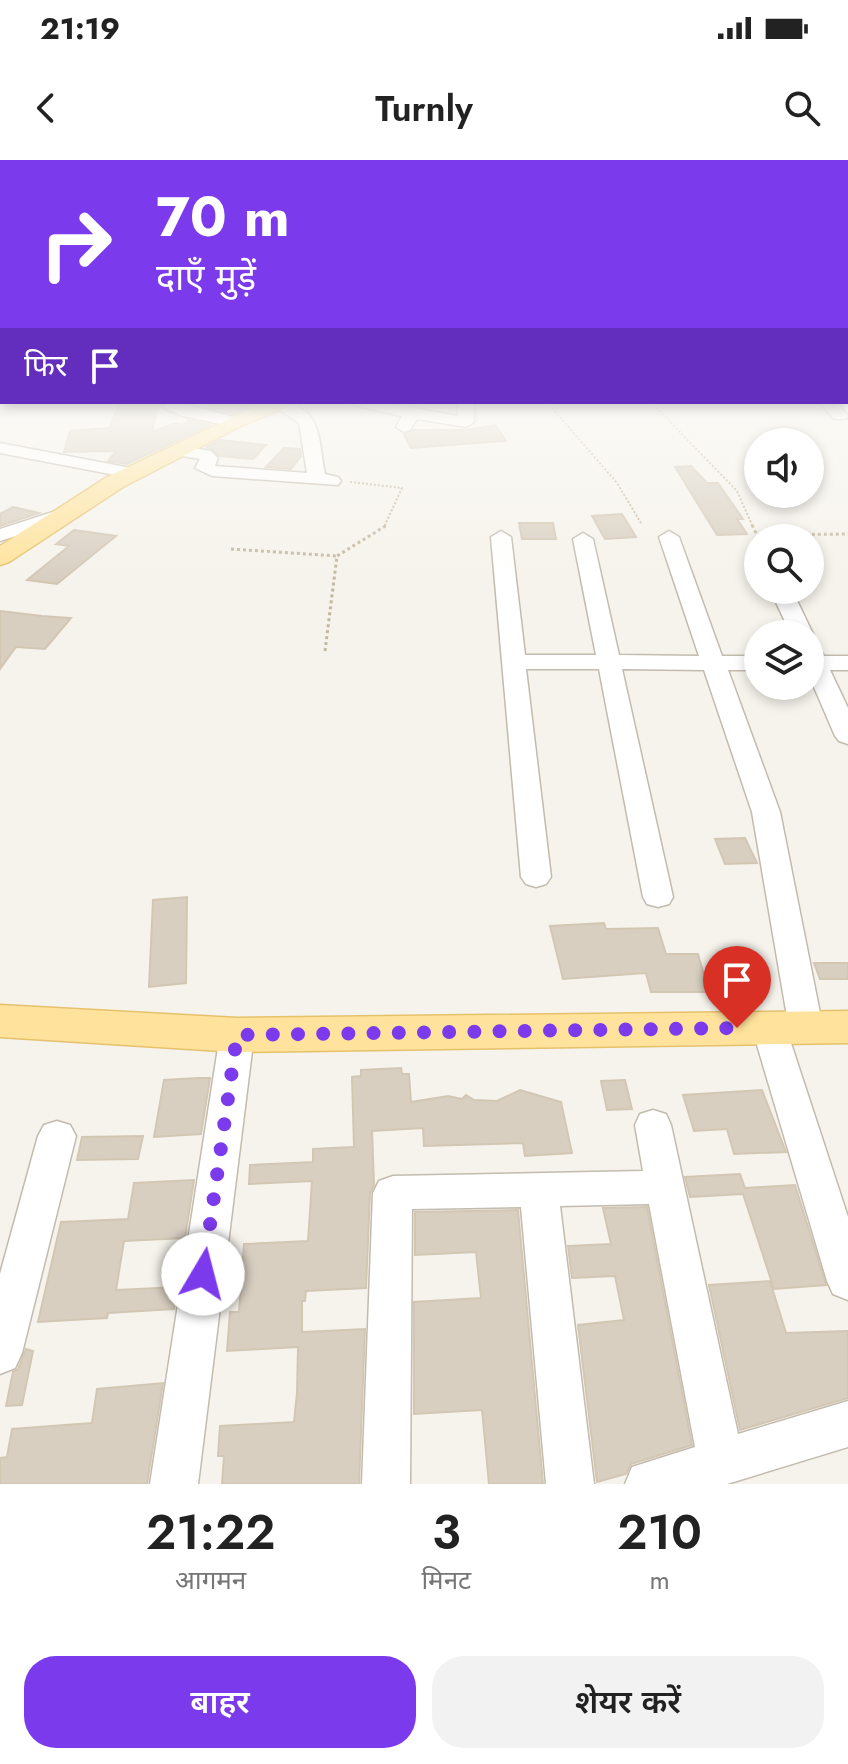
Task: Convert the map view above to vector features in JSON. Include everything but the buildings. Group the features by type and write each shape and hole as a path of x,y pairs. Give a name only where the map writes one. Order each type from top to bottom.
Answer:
{"main road":[{"path":"0,557 131,473 165,456"},
{"path":"0,1021 237,1035 807,1028"}],"street":[{"path":"63,456 131,473"},
{"path":"206,456 209,458 204,468 212,471 325,480 318,456"},
{"path":"0,535 68,513"},
{"path":"501,537 536,877"},
{"path":"669,537 766,812 807,1028 848,1281"},
{"path":"583,539 658,897"},
{"path":"824,660 848,663"},
{"path":"516,662 744,663"},
{"path":"824,685 848,736"},
{"path":"174,1484 237,1035"},
{"path":"653,1125 721,1462"},
{"path":"0,1353 57,1136"},
{"path":"386,1484 393,1193 666,1187"},
{"path":"539,1189 570,1484"},
{"path":"649,1484 848,1424"}],"path":[{"path":"593,456 617,483 641,523"},
{"path":"703,456 737,491 757,535 848,534"},
{"path":"231,549 337,556 387,525 402,488 325,480"},
{"path":"325,651 337,556"}],"route":[{"path":"203,1274 237,1035 737,1028"}]}
